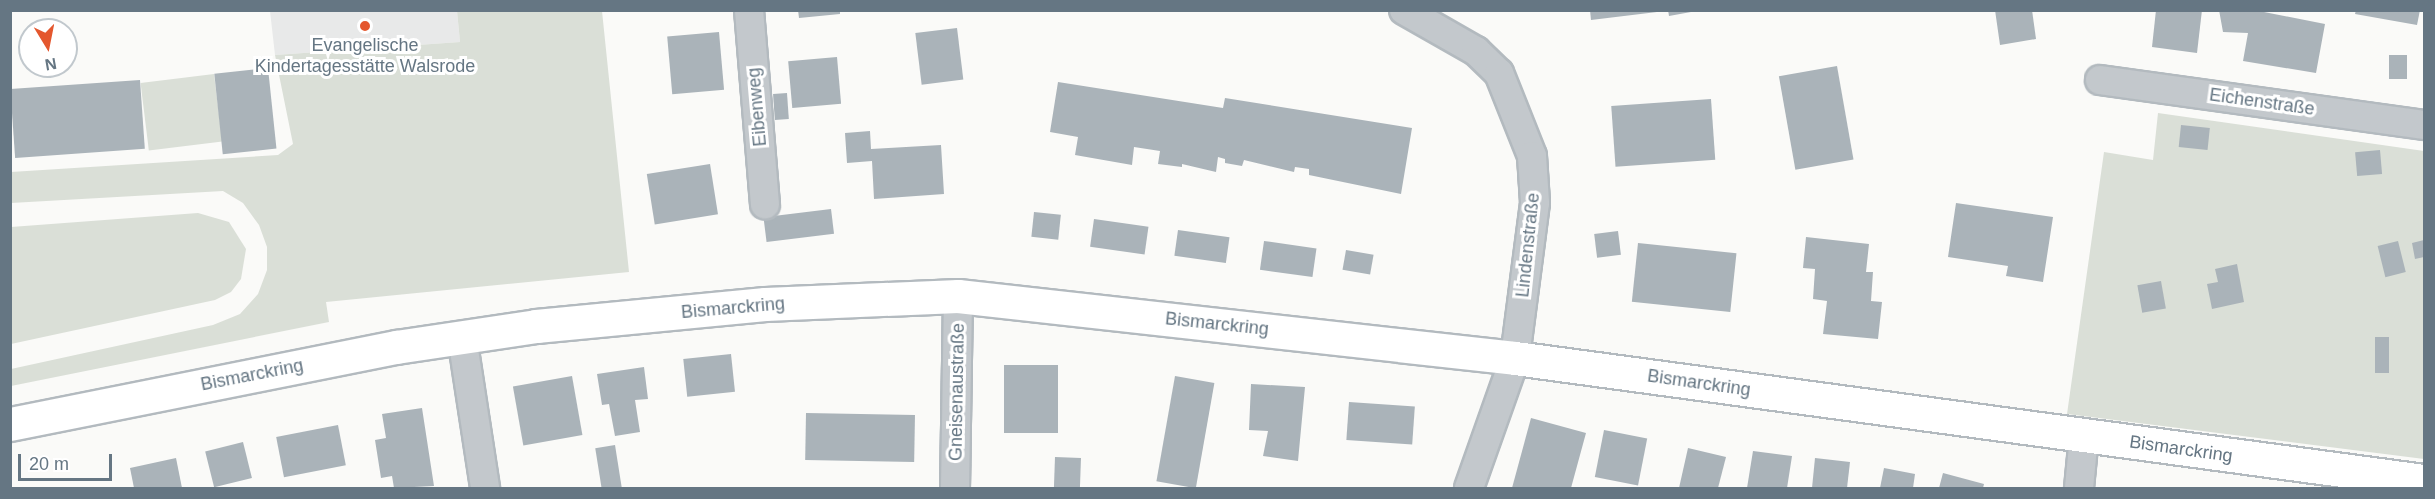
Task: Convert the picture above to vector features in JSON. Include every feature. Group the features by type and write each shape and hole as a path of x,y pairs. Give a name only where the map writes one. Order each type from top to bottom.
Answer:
{"street":[{"name":"Eibenweg","path":"749,10 765,204"},
{"name":"Lindenstraße","path":"1404,10 1476,51 1499,73 1532,156 1535,203 1515,358 1469,489"},
{"name":"Eichenstraße","path":"2100,80 2424,125"},
{"name":"Bismarckring","path":"10,424 147,394 462,337 765,304 958,296 1515,358 2424,481"},
{"name":"Gneisenaustraße","path":"955,489 958,296"},
{"path":"462,337 484,489"},
{"path":"2079,489 2084,436"}],"shaded area":[{"name":"Evangelische Kindertagesstätte Walsrode","path":"270,11 457,11 460,42 275,55"},
{"path":"457,11 602,11 629,272 326,302 329,322 11,386 11,369 213,325 240,314 258,294 267,270 267,247 259,225 243,203 223,191 11,203 11,172 278,155 293,144 275,55 460,42"},
{"path":"214,74 222,141 149,151 141,83"},
{"path":"2158,113 2424,151 2424,459 2067,414 2104,152 2153,160"},
{"path":"198,213 229,222 246,249 241,279 231,292 215,300 11,344 11,227"}],"building":[{"path":"798,10 840,10 840,14 799,18"},
{"path":"1590,10 1657,10 1657,12 1591,20"},
{"path":"1668,10 1691,10 1691,12 1669,16"},
{"path":"1995,10 2032,10 2036,39 2000,45"},
{"path":"2156,10 2202,10 2197,53 2152,47"},
{"path":"2219,10 2254,10 2325,24 2316,73 2243,61 2248,33 2223,32"},
{"path":"2356,10 2420,10 2417,25 2355,14"},
{"path":"957,28 963,80 922,85 915,33"},
{"path":"719,32 724,90 672,94 667,37"},
{"path":"2389,55 2407,55 2407,79 2389,79"},
{"path":"837,57 841,104 792,108 788,61"},
{"path":"1837,66 1853,160 1795,170 1779,76"},
{"path":"268,68 276,149 223,154 214,74"},
{"path":"140,80 145,149 15,158 10,89"},
{"path":"1058,82 1223,108 1225,98 1412,128 1401,194 1309,175 1309,169 1295,167 1294,172 1244,160 1242,166 1225,163 1225,159 1218,157 1216,172 1182,164 1182,167 1158,164 1160,151 1134,147 1132,165 1075,155 1078,137 1050,132"},
{"path":"787,93 789,119 775,120 773,94"},
{"path":"1711,99 1715,160 1615,167 1611,106"},
{"path":"2181,125 2210,128 2208,150 2179,147"},
{"path":"870,131 871,149 941,145 944,194 874,199 872,161 847,163 845,133"},
{"path":"2380,150 2382,174 2357,176 2355,152"},
{"path":"710,164 718,214 655,224 647,174"},
{"path":"1956,203 2053,217 2043,282 2006,276 2008,266 1948,257"},
{"path":"831,209 834,234 767,242 764,217"},
{"path":"1034,212 1061,215 1058,240 1031,237"},
{"path":"1094,219 1148,227 1145,254 1090,247"},
{"path":"1178,230 1229,237 1226,263 1174,256"},
{"path":"1618,231 1621,255 1597,258 1594,234"},
{"path":"1806,237 1869,244 1866,272 1873,272 1871,301 1882,302 1878,339 1823,334 1827,301 1813,299 1815,269 1803,268"},
{"path":"2424,240 2424,257 2415,259 2412,243"},
{"path":"1264,241 1316,248 1312,277 1260,270"},
{"path":"2398,241 2406,272 2385,277 2378,246"},
{"path":"1638,243 1736,253 1730,312 1632,302"},
{"path":"1346,250 1374,255 1370,275 1343,270"},
{"path":"2237,264 2244,302 2212,309 2207,284 2218,282 2215,269"},
{"path":"2161,281 2166,309 2142,313 2137,285"},
{"path":"2375,337 2389,337 2389,373 2375,373"},
{"path":"731,354 735,392 687,397 683,359"},
{"path":"1004,365 1058,365 1058,433 1004,433"},
{"path":"644,367 648,399 635,400 640,432 615,436 609,404 602,405 597,374"},
{"path":"572,376 582,435 523,446 513,386"},
{"path":"1175,376 1214,383 1196,488 1156,481"},
{"path":"1251,384 1305,387 1298,461 1263,456 1268,431 1249,430"},
{"path":"1349,402 1415,407 1412,445 1346,440"},
{"path":"422,408 434,486 394,488 392,476 381,478 375,440 386,438 382,414"},
{"path":"806,413 915,415 914,462 805,460"},
{"path":"1531,418 1586,433 1571,488 1512,488"},
{"path":"338,425 346,465 284,477 276,437"},
{"path":"1604,430 1647,438 1638,486 1595,477"},
{"path":"243,442 252,478 214,487 205,451"},
{"path":"615,445 622,488 602,488 595,448"},
{"path":"1688,448 1726,457 1718,488 1679,488"},
{"path":"1753,451 1792,456 1787,488 1747,488"},
{"path":"1055,457 1081,458 1080,488 1054,488"},
{"path":"176,458 182,488 134,488 130,468"},
{"path":"1815,458 1850,462 1847,488 1812,488"},
{"path":"1884,468 1915,474 1913,488 1880,488"},
{"path":"1943,473 1984,484 1983,488 1939,488"}],"place":[{"name":"Evangelische Kindertagesstätte Walsrode","path":"365,26"}]}
